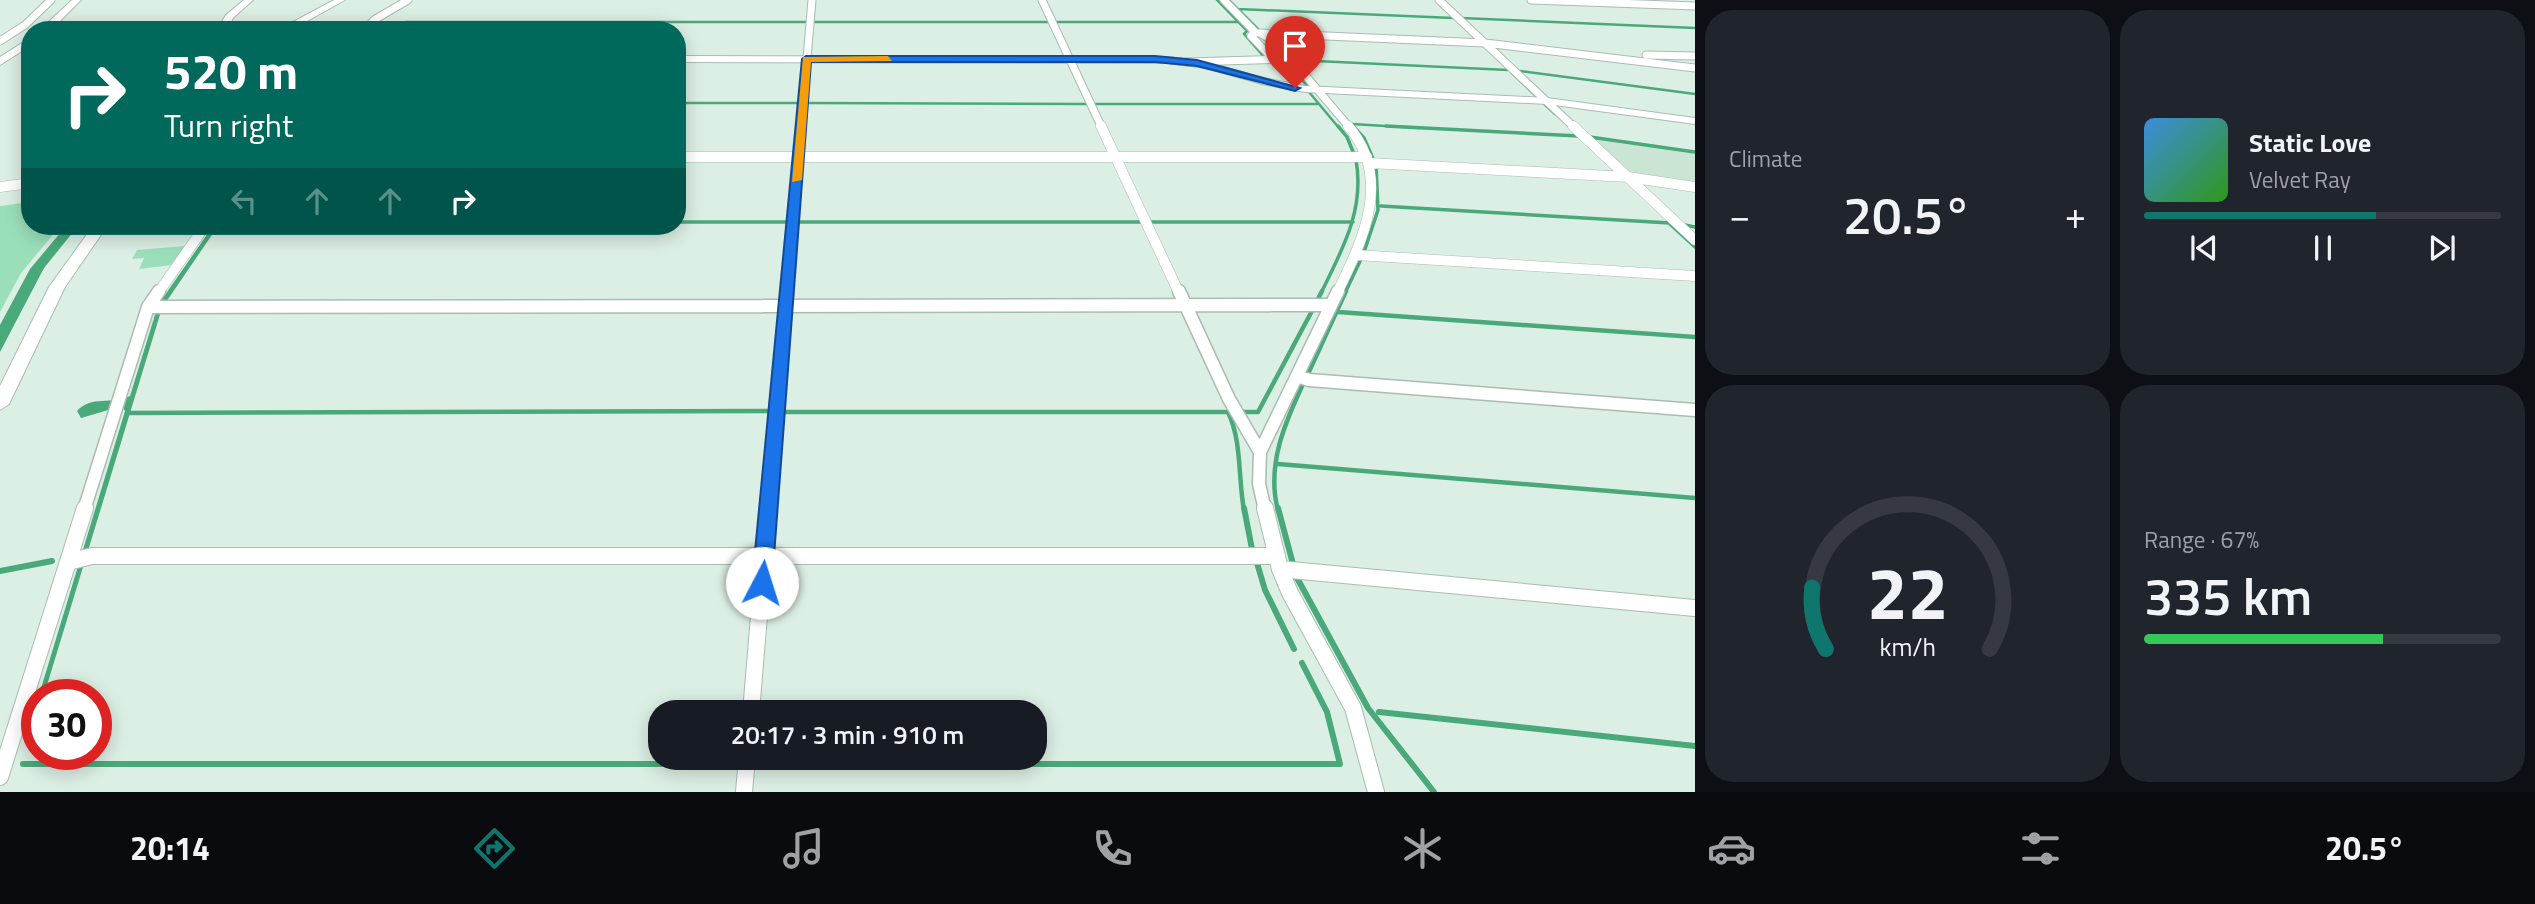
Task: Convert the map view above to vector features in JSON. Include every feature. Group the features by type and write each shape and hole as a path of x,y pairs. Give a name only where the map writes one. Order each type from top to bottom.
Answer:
{"street":[{"path":"29,21 51,0"},
{"path":"55,21 77,0"},
{"path":"227,21 249,0"},
{"path":"300,21 341,0"},
{"path":"373,21 408,0"},
{"path":"752,700 812,0"},
{"path":"1042,0 1229,399 1260,452"},
{"path":"1439,0 1695,240"},
{"path":"1531,0 1694,6"},
{"path":"1677,0 1694,6"},
{"path":"1223,1 1260,33 1280,45 1279,52 1358,137 1368,160 1373,192 1365,233 1260,452 1259,484 1279,562 1290,593 1353,708 1376,792"},
{"path":"0,28 21,25"},
{"path":"0,41 21,28"},
{"path":"1273,59 1251,36 1260,33 1485,43 1695,68"},
{"path":"0,62 21,47"},
{"path":"1604,57 1695,56"},
{"path":"686,59 1070,59 1186,62 1287,59"},
{"path":"1186,62 1272,83 1317,90 1547,101 1695,121"},
{"path":"686,157 1368,160 1628,177 1695,187"},
{"path":"0,187 21,184"},
{"path":"0,404 68,268 93,235"},
{"path":"0,777 72,561 116,404 157,306 200,235"},
{"path":"1356,255 1695,276"},
{"path":"157,306 1331,305"},
{"path":"1297,376 1309,380 1695,410"},
{"path":"72,561 92,556 764,557 1279,562 1695,608"},
{"path":"744,792 746,770"}],"shaded area":[{"path":"1590,137 1695,152 1695,185 1630,175"},
{"path":"21,203 21,235 53,235 21,273 0,312 0,206"},
{"path":"58,235 71,235 44,268 0,352 0,325 30,269"},
{"path":"207,235 212,235 162,308 49,679 44,679 125,411 122,406 81,418 77,411 89,403 130,396 158,305"},
{"path":"185,246 172,265 139,269 144,258 132,259 137,250"}],"waterway":[{"path":"1217,0 1247,31 1244,34 1265,58"},
{"path":"1229,0 1238,9"},
{"path":"1238,9 1453,18"},
{"path":"1238,9 1262,33"},
{"path":"1461,18 1695,28"},
{"path":"686,22 806,22"},
{"path":"814,22 1049,22"},
{"path":"1055,22 1238,22"},
{"path":"1270,36 1283,44 1285,53"},
{"path":"1295,60 1508,70"},
{"path":"1282,61 1309,87"},
{"path":"1520,71 1695,94"},
{"path":"1512,73 1539,99"},
{"path":"1309,92 1339,128"},
{"path":"686,103 798,103"},
{"path":"807,103 1087,104"},
{"path":"1543,103 1555,114"},
{"path":"1094,104 1317,104"},
{"path":"1352,124 1419,128"},
{"path":"1338,126 1347,137 1354,154"},
{"path":"1353,126 1364,138 1374,161"},
{"path":"1386,126 1579,136"},
{"path":"1590,137 1695,152"},
{"path":"1352,222 1357,196 1356,160"},
{"path":"1364,252 1378,210 1376,165"},
{"path":"1381,206 1670,223"},
{"path":"686,222 788,222"},
{"path":"799,222 1142,222"},
{"path":"1152,222 1352,222"},
{"path":"1321,293 1352,222"},
{"path":"1670,224 1695,247"},
{"path":"1685,225 1695,227"},
{"path":"1345,293 1362,257"},
{"path":"1307,376 1346,291"},
{"path":"1317,301 1321,293"},
{"path":"1244,412 1258,412 1313,309"},
{"path":"1338,312 1695,337"},
{"path":"1278,510 1274,477 1279,444 1304,382"},
{"path":"128,413 770,411"},
{"path":"783,412 1228,412"},
{"path":"1228,412 1238,447 1244,510"},
{"path":"1278,464 1695,498"},
{"path":"1244,508 1252,549"},
{"path":"1278,508 1293,564"},
{"path":"0,571 52,561"},
{"path":"1257,563 1265,590 1294,649"},
{"path":"1296,576 1368,708 1434,792"},
{"path":"1047,764 1340,764 1327,712 1302,663"},
{"path":"1379,712 1695,746"},
{"path":"112,764 648,764"}],"slow traffic":[{"path":"796,180 806,59 888,59"}],"route":[{"path":"762,583 806,59 1176,60 1295,88"}]}
